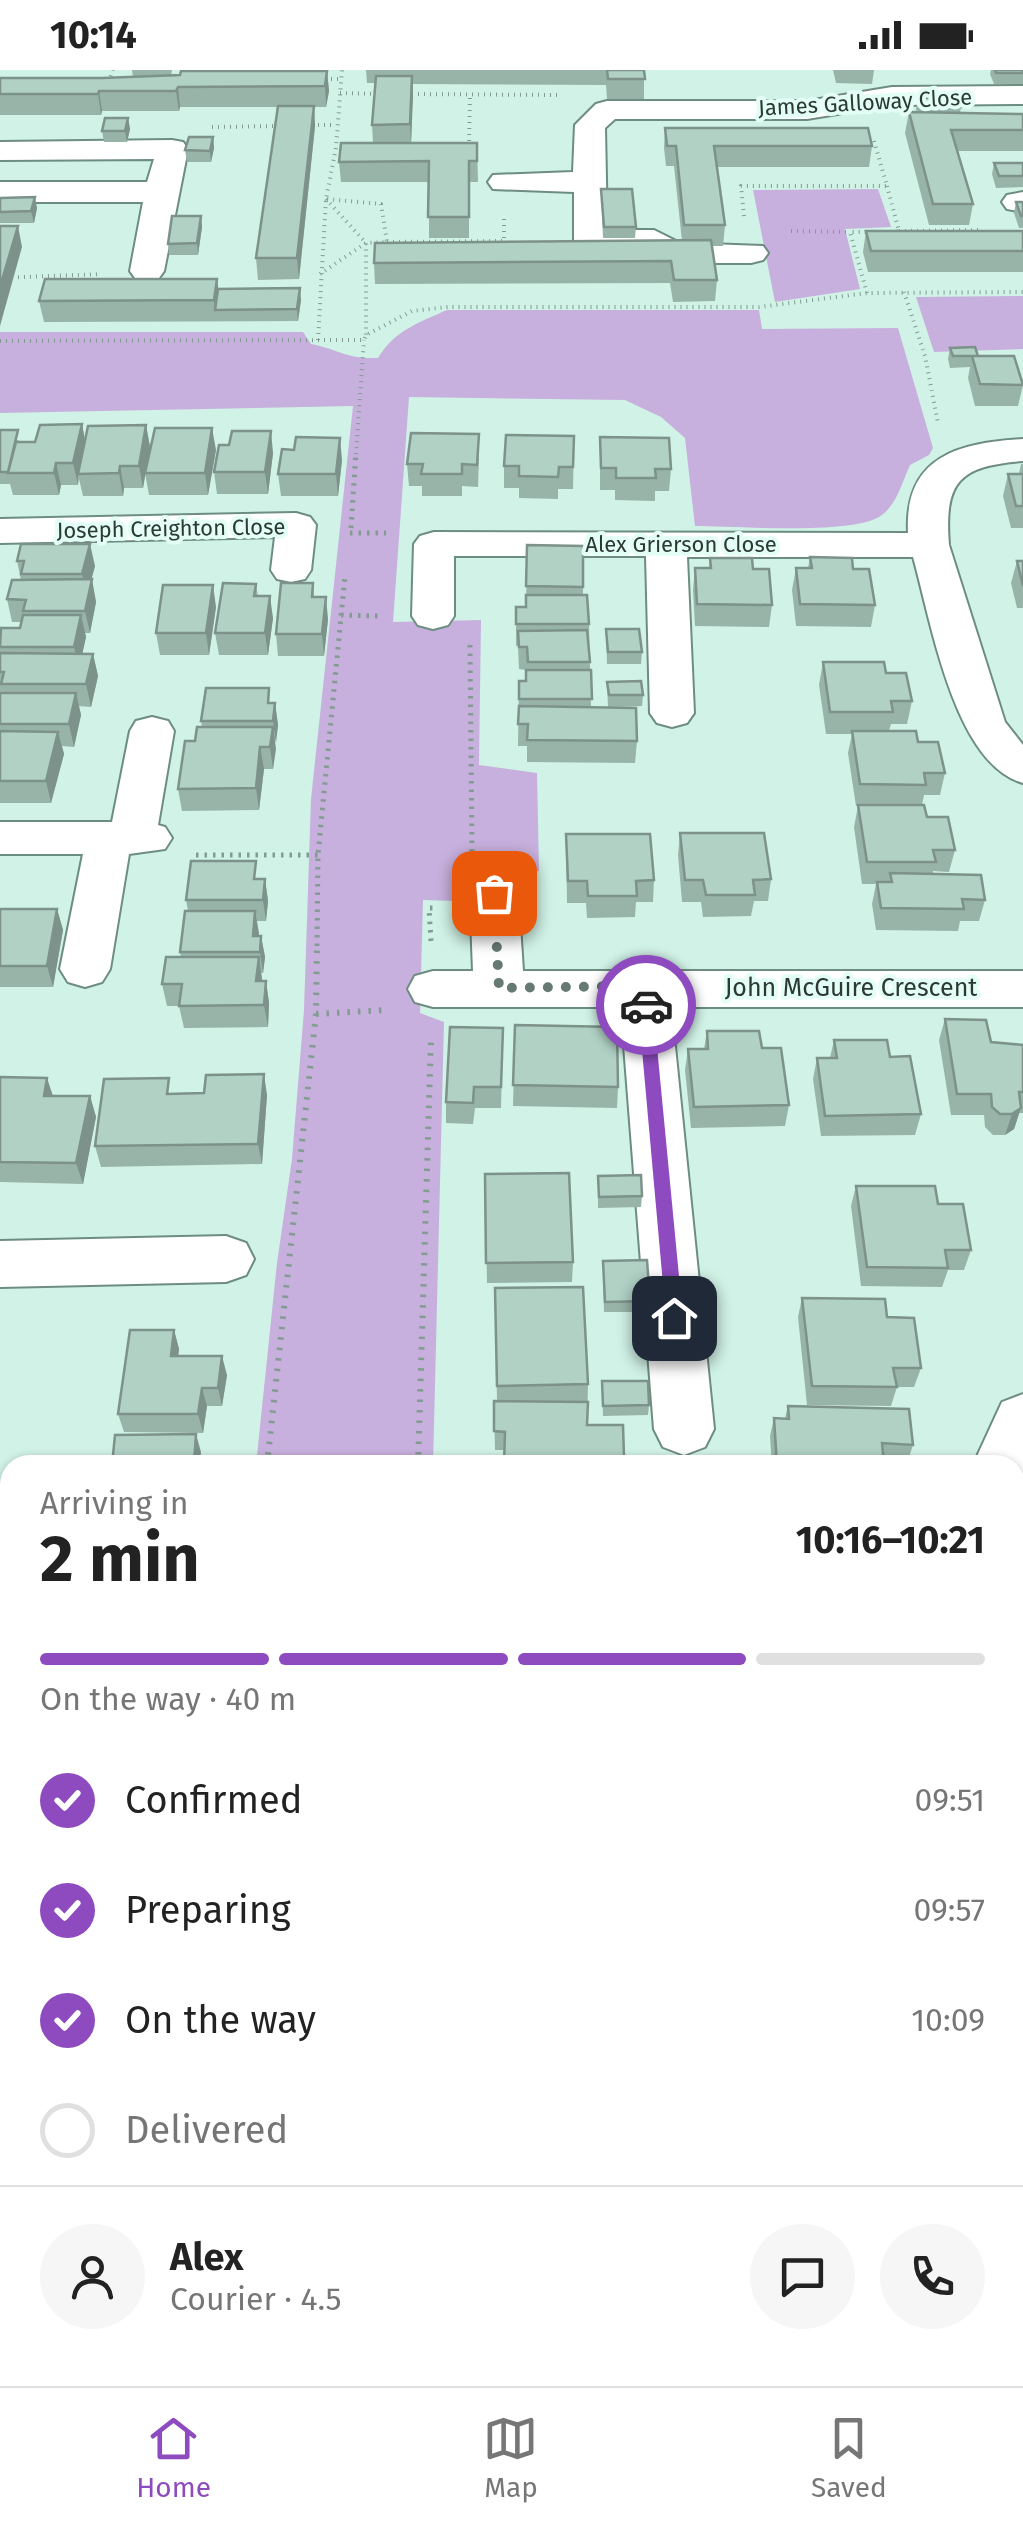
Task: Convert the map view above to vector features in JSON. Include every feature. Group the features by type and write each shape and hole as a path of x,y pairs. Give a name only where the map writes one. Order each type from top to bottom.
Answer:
{"street":[{"name":"James Galloway Close","path":"596,116 607,110 692,99 806,110 892,96 1023,95"},
{"path":"596,116 590,125 587,148 590,240 654,240 672,253 748,238"},
{"path":"0,151 172,149 147,271"},
{"path":"504,182 590,182"},
{"path":"0,192 161,192"},
{"path":"1023,450 968,456 947,468 930,488 925,518 929,545 984,726 1009,758 1023,768"},
{"name":"Joseph Creighton Close","path":"0,531 296,525 292,570"},
{"path":"433,616 447,541"},
{"name":"Alex Grierson Close","path":"447,541 929,545"},
{"path":"666,544 672,713"},
{"path":"85,968 130,838 152,731"},
{"path":"0,838 130,838"},
{"path":"483,878 499,988"},
{"path":"644,986 684,1429"},
{"name":"John McGuire Crescent","path":"432,1008 499,988 1023,988"},
{"path":"0,1264 226,1259"},
{"path":"1008,1455 1023,1420"}],"path":[{"path":"113,70 110,82 118,86"},
{"path":"318,340 326,199 336,148 342,70"},
{"path":"306,80 343,79"},
{"path":"340,93 594,95 596,116"},
{"path":"468,148 470,95"},
{"path":"863,102 899,231"},
{"path":"210,114 211,128 289,126"},
{"path":"305,125 335,125"},
{"path":"320,274 366,243 504,241 502,148 458,148"},
{"path":"887,186 740,186 748,238 784,230 994,230"},
{"path":"326,199 381,204 387,242"},
{"path":"326,199 366,243 365,338 348,549"},
{"path":"850,232 868,293"},
{"path":"0,278 147,271"},
{"path":"904,292 926,356 947,468"},
{"path":"0,341 365,338 412,311 448,307 759,306 868,293 1023,292"},
{"path":"447,541 470,616 483,878"},
{"path":"269,1455 316,1014 318,854 346,566"},
{"path":"130,838 176,855 318,854"},
{"path":"418,1455 432,1008 429,908 446,908"}],"shaded area":[{"path":"878,189 891,227 845,229 860,289 775,302 753,190"},
{"path":"1023,296 1023,349 934,352 916,297"},
{"path":"447,310 759,310 762,329 898,328 933,448 929,455 910,465 895,500 885,512 864,523 818,528 695,526 685,438 661,417 625,400 409,397 393,622 481,620 479,765 537,773 539,871 457,879 454,901 423,900 420,1013 444,1022 433,1455 257,1455 292,1159 304,1010 311,799 353,406 0,413 0,332 303,332 311,344 350,356 378,358 400,334"}],"building":[{"path":"607,70 644,70 645,79 608,79"},
{"path":"995,70 1023,70 1023,73 996,73"},
{"path":"181,71 327,71 325,86 0,94 0,78 180,75"},
{"path":"376,76 412,76 410,124 372,125"},
{"path":"958,97 961,107 920,107 918,98"},
{"path":"278,106 314,106 297,258 256,258"},
{"path":"909,112 1023,114 1023,130 951,130 973,204 933,204"},
{"path":"105,118 128,118 125,131 102,131"},
{"path":"665,128 868,128 872,146 714,146 725,225 684,225 676,146 667,146"},
{"path":"189,137 213,137 210,151 185,150"},
{"path":"341,143 477,143 477,161 469,161 469,217 428,217 429,161 339,162"},
{"path":"994,163 1023,163 1023,176 999,176"},
{"path":"601,189 632,189 636,227 604,227"},
{"path":"35,197 31,211 0,212 0,198"},
{"path":"1016,202 1023,202 1023,216 1021,216"},
{"path":"172,216 201,216 197,243 168,244"},
{"path":"0,226 18,226 0,287"},
{"path":"866,231 1023,231 1023,251 871,251"},
{"path":"711,240 717,280 674,280 671,261 374,263 375,243"},
{"path":"45,279 217,279 214,300 39,301"},
{"path":"300,288 297,309 215,310 218,289"},
{"path":"975,347 978,356 953,356 950,348"},
{"path":"972,356 1014,356 1023,385 980,384"},
{"path":"82,424 73,463 56,463 54,473 8,473 16,442 35,442 40,425"},
{"path":"146,425 139,466 120,466 119,473 78,474 88,426"},
{"path":"155,428 212,428 205,473 145,473"},
{"path":"0,430 18,430 8,472 0,472"},
{"path":"232,431 271,431 265,472 214,472 219,445 229,445"},
{"path":"411,433 479,434 477,465 462,464 462,474 421,474 423,464 407,464"},
{"path":"506,435 574,436 573,467 559,467 558,477 519,476 519,466 504,466"},
{"path":"296,437 340,438 336,474 278,474 282,449 294,450"},
{"path":"600,437 669,438 671,469 655,469 656,478 616,478 616,468 601,468"},
{"path":"1008,474 1023,474 1023,506 1016,506"},
{"path":"21,544 90,544 82,574 21,574 24,561 17,561"},
{"path":"527,545 583,546 583,587 526,586"},
{"path":"810,557 852,558 853,569 869,569 875,605 800,604 796,568 812,568"},
{"path":"710,558 752,558 753,569 769,569 772,605 697,604 695,568 711,568"},
{"path":"1017,561 1023,561 1023,586"},
{"path":"92,579 85,611 23,611 26,600 7,599 12,580"},
{"path":"223,583 256,584 254,596 270,596 265,633 215,633"},
{"path":"281,583 313,583 312,597 326,597 322,634 276,634"},
{"path":"163,585 213,585 206,633 156,633"},
{"path":"526,595 587,595 589,624 516,624 516,607 526,607"},
{"path":"23,615 81,615 74,647 0,647 1,628 20,628"},
{"path":"606,629 639,629 642,652 608,652"},
{"path":"587,630 590,662 528,662 527,647 519,647 518,631"},
{"path":"0,653 93,654 86,684 1,684 4,672 0,672"},
{"path":"823,662 884,662 886,673 906,673 912,701 891,701 893,712 830,712"},
{"path":"526,670 591,670 592,699 519,699 519,681 526,681"},
{"path":"641,681 643,695 609,695 607,682"},
{"path":"206,688 269,688 268,703 275,703 273,721 201,721"},
{"path":"0,693 76,693 69,724 0,724"},
{"path":"519,706 636,708 637,741 527,740 528,724 518,724"},
{"path":"197,727 273,727 270,747 260,747 256,788 178,789 185,741 195,741"},
{"path":"0,731 58,732 46,781 0,781"},
{"path":"852,731 916,731 918,742 938,742 945,773 924,773 926,785 860,784"},
{"path":"858,805 924,805 927,817 948,817 955,850 933,850 936,862 867,862"},
{"path":"680,833 764,833 771,879 753,880 755,895 706,895 703,880 685,880"},
{"path":"566,834 650,834 654,880 636,881 637,896 588,896 587,881 568,881"},
{"path":"191,861 256,861 254,879 265,879 263,900 186,900"},
{"path":"890,873 981,875 985,900 962,899 964,909 881,908 877,882 892,882"},
{"path":"0,909 57,909 47,966 0,966"},
{"path":"185,911 255,911 253,936 261,936 260,952 180,952"},
{"path":"166,957 259,957 256,981 266,981 264,1005 179,1006 182,984 162,984"},
{"path":"945,1019 986,1020 991,1042 1023,1045 1021,1108 1012,1114 1000,1114 992,1107 991,1094 957,1094"},
{"path":"515,1025 617,1027 618,1087 513,1085"},
{"path":"450,1027 503,1028 501,1087 474,1087 473,1103 446,1102"},
{"path":"707,1031 759,1031 762,1048 781,1048 789,1105 694,1107 688,1049 708,1049"},
{"path":"834,1040 887,1040 890,1057 910,1056 921,1114 825,1116 817,1058 837,1058"},
{"path":"264,1074 258,1144 95,1146 104,1079 169,1078 167,1094 204,1093 206,1075"},
{"path":"0,1077 47,1078 44,1096 90,1096 76,1163 0,1162"},
{"path":"569,1173 573,1262 486,1263 485,1174"},
{"path":"641,1175 642,1196 599,1197 598,1176"},
{"path":"856,1186 935,1186 938,1204 963,1204 971,1250 945,1250 948,1268 867,1267"},
{"path":"647,1260 650,1301 605,1302 603,1261"},
{"path":"583,1287 588,1384 497,1386 495,1288"},
{"path":"802,1298 885,1299 887,1317 914,1318 921,1368 893,1368 897,1387 812,1386"},
{"path":"130,1330 174,1330 171,1356 222,1356 218,1388 202,1388 198,1414 118,1414"},
{"path":"602,1381 648,1381 649,1405 603,1406"},
{"path":"494,1401 588,1402 587,1425 623,1425 624,1455 504,1455 505,1432 494,1431"},
{"path":"788,1406 909,1409 913,1445 882,1443 883,1455 776,1455 774,1418 789,1419"},
{"path":"196,1434 195,1455 113,1455 115,1435"}],"way so far":[{"path":"494,893 499,988 644,986 646,1005"}],"route":[{"path":"646,1005 674,1318"}]}
